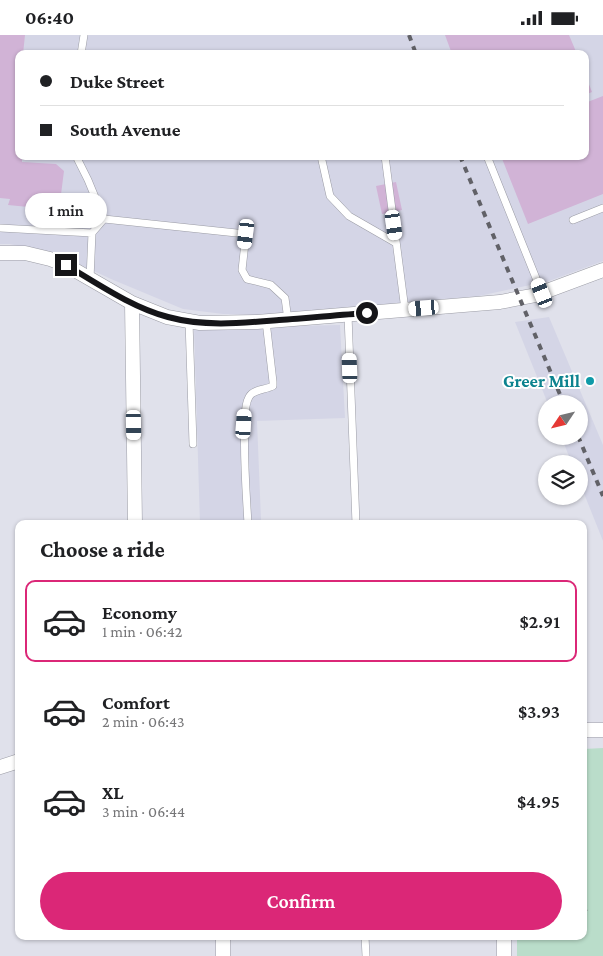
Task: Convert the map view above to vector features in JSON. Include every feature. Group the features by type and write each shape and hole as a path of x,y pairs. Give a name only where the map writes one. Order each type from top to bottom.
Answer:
{"street":[{"path":"0,253 25,253 66,265 132,303 167,317 189,321 222,323 288,320 500,302 542,293 603,270"},
{"path":"132,303 135,520"},
{"path":"587,730 603,729"},
{"path":"0,767 15,762"},
{"path":"223,940 223,956"},
{"path":"504,940 504,956"}],"lane":[{"path":"82,50 84,35"},
{"path":"78,160 104,219"},
{"path":"322,160 330,196 349,216 396,243"},
{"path":"386,160 405,310"},
{"path":"489,160 542,293"},
{"path":"573,220 603,208"},
{"path":"90,279 92,233 104,219"},
{"path":"104,219 246,234 242,270 247,279 272,285 285,298 288,320"},
{"path":"0,228 92,233"},
{"path":"348,315 356,520"},
{"path":"189,321 193,444"},
{"path":"248,520 244,437 245,411 249,397 254,392 272,386 273,382 266,321"},
{"path":"365,940 366,956"}],"shaded area":[{"path":"0,35 603,35 603,261 549,281 479,296 269,315 223,314 183,309 66,258 10,244 0,244"},
{"path":"549,317 582,395 544,395 515,322"},
{"path":"340,325 345,418 257,421 261,520 200,520 194,328"},
{"path":"588,409 603,445 603,541 588,504 588,455 568,455 565,445 588,445"}],"green space":[{"path":"603,748 603,956 517,956 517,940 587,940 587,749"}],"building":[{"path":"0,35 25,35 23,50 15,50 15,160 56,164 64,171 59,210 8,205 10,199 0,198"},
{"path":"445,35 569,35 575,50 451,50"},
{"path":"603,96 603,194 528,224 503,160 589,160 589,101"},
{"path":"396,182 402,210 382,214 376,186"}],"railway":[{"path":"409,35 415,50"},
{"path":"462,160 560,395"},
{"path":"582,445 603,496"}],"place":[{"name":"Greer Mill","path":"590,381"}],"route":[{"path":"66,265 132,303 167,317 185,321 200,323 257,322 367,313"}]}
